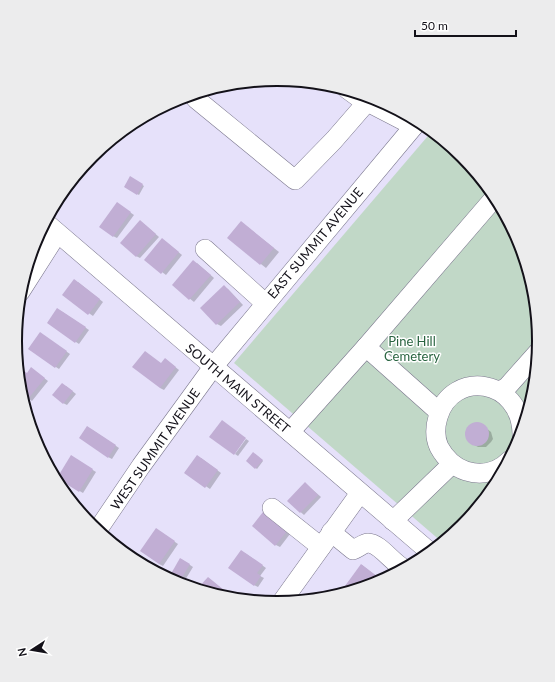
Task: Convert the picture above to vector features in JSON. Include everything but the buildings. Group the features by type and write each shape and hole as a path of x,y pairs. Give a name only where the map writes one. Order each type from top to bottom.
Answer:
{"street":[{"path":"197,98 295,180 368,102"},
{"path":"373,104 391,112"},
{"name":"EAST SUMMIT AVENUE","path":"212,367 414,126"},
{"path":"290,432 491,201"},
{"path":"38,252 51,228"},
{"name":"SOUTH MAIN STREET","path":"51,228 101,269 212,367 393,521 423,550"},
{"path":"205,249 265,303"},
{"path":"370,342 443,406"},
{"path":"506,396 507,387 532,359"},
{"name":"WEST SUMMIT AVENUE","path":"101,526 212,367"},
{"path":"506,396 531,376"},
{"path":"500,467 489,472 472,473 461,470 452,464 438,445 436,434 436,423 443,406 455,393 466,388 489,387 506,396 519,412 521,418"},
{"path":"393,521 452,464"},
{"path":"286,596 360,493"},
{"path":"272,508 326,540 353,550 367,543 376,545 399,566"}],"green space":[{"name":"Pine Hill Cemetery","path":"429,135 458,160 480,185 499,213 514,243 528,291 532,324 533,341 531,374 524,407 514,439 490,483 470,509 439,539 234,363"}]}
